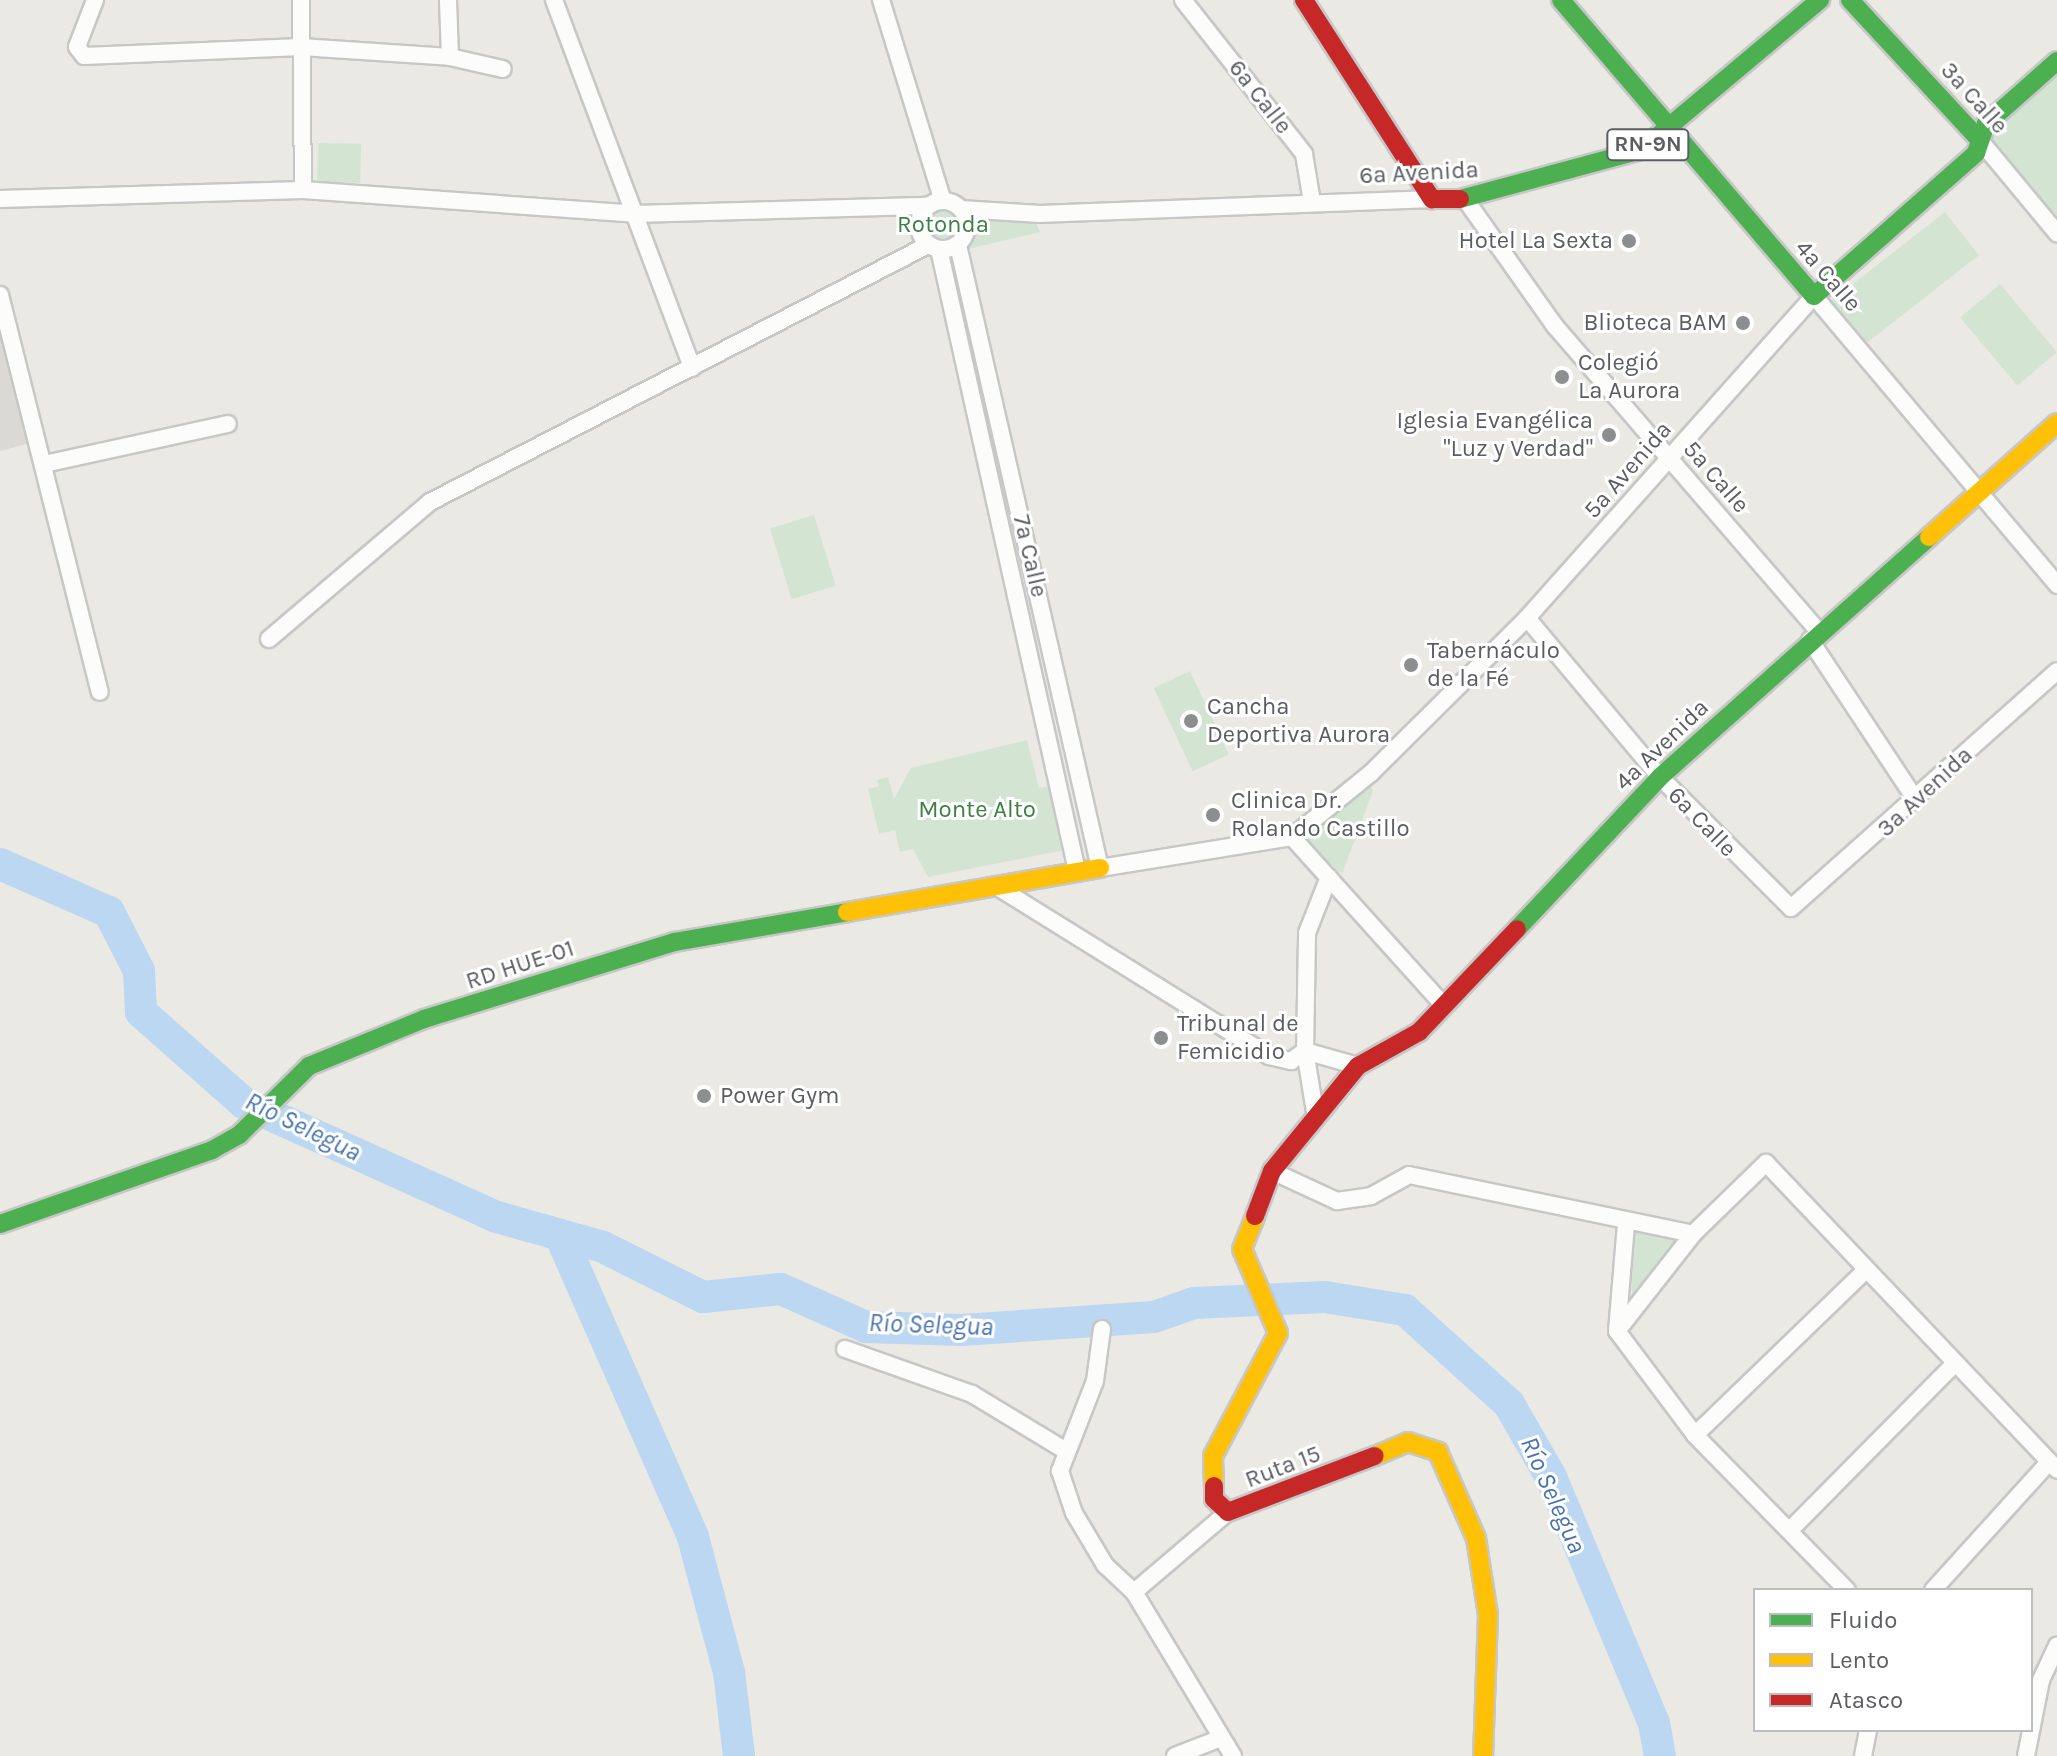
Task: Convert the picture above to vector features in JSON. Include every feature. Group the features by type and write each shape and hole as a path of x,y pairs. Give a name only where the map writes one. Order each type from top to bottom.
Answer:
{"street":[{"path":"95,0 77,47 84,56 301,47 450,57 503,69"},
{"path":"301,0 303,190"},
{"path":"448,0 450,57"},
{"path":"554,0 692,368"},
{"path":"881,0 936,203"},
{"name":"6a Calle","path":"1183,0 1304,154 1312,202"},
{"path":"1304,0 1432,199"},
{"name":"4a Calle","path":"1561,0 2057,585"},
{"name":"6a Avenida","path":"961,209 1040,214 1465,199 1597,166 1671,129 1820,0"},
{"name":"3a Calle","path":"1850,0 1978,138 2057,233"},
{"name":"5a Avenida","path":"1292,837 1371,773 1527,618 1814,296 1976,153 1978,138 2057,61"},
{"path":"0,199 303,190 635,214 936,203 961,209 967,227 958,245 934,247 430,502 269,639"},
{"name":"5a Calle","path":"1465,199 1555,326 1814,636 1916,800"},
{"path":"934,247 919,225 936,203"},
{"name":"7a Calle","path":"958,245 1100,868"},
{"name":"7a Calle","path":"934,247 1077,871"},
{"path":"0,295 100,692"},
{"name":"4a Avenida","path":"1315,1112 1358,1066 1396,1048 1444,1006 1660,777 1814,636 2057,423"},
{"path":"44,464 228,424"},
{"name":"6a Calle","path":"1527,618 1660,777 1791,908"},
{"name":"3a Avenida","path":"1791,908 1916,800 2057,671"},
{"path":"1100,868 1292,837 1444,1006"},
{"name":"RD HUE-01","path":"0,1224 239,1135 309,1066 424,1019 674,942 992,883 1100,868"},
{"path":"1315,1112 1305,1051 1307,933 1329,877"},
{"path":"992,883 1269,1056 1291,1061 1305,1051"},
{"path":"1305,1051 1358,1066"},
{"name":"Ruta 15","path":"1315,1112 1272,1171 1242,1249 1277,1322 1213,1456 1214,1499 1228,1512 1408,1442 1438,1452 1476,1538 1488,1615 1483,1756"},
{"path":"1617,1331 1693,1234 1766,1163 2053,1466 1935,1588"},
{"path":"1272,1171 1337,1201 1371,1196 1409,1175 1626,1224 1693,1234"},
{"path":"1626,1224 1617,1331 1695,1435 1791,1529 1845,1588"},
{"path":"1695,1435 1866,1270"},
{"path":"1102,1329 1095,1381 1060,1471 1074,1513 1105,1565 1134,1592 1233,1756"},
{"path":"845,1349 972,1394 1066,1451"},
{"path":"1791,1529 1955,1363"},
{"path":"1134,1592 1228,1512"},
{"path":"2033,1701 2036,1678 2057,1645"},
{"path":"1863,1756 1868,1732"},
{"path":"2026,1756 2029,1732"},
{"path":"1175,1756 1221,1738"}],"shaded area":[{"path":"0,321 30,443 0,451"}],"green space":[{"path":"2057,68 2057,230 1983,140"},
{"path":"318,143 361,144 360,183 317,182"},
{"name":"Rotonda","path":"943,201 960,208 967,225 960,242 943,249 926,242 919,225 926,208"},
{"path":"1945,212 1979,255 1865,344 1832,301"},
{"path":"975,218 1034,218 1040,232 968,249"},
{"path":"2000,284 2057,352 2017,386 1960,317"},
{"path":"814,515 836,586 792,599 770,528"},
{"name":"Cancha Deportiva Aurora","path":"1190,671 1229,754 1193,771 1154,688"},
{"name":"Monte Alto","path":"1027,740 1039,788 1050,786 1065,850 928,877 913,849 900,852 895,830 879,834 868,789 879,786 877,780 888,777 894,799 911,768"},
{"path":"1370,780 1373,791 1342,874 1304,839"},
{"path":"1629,1228 1682,1241 1632,1299"}],"waterway":[{"name":"Río Selegua","path":"0,864 109,912 139,971 141,1012 244,1103 497,1217 603,1247 703,1297 781,1289 866,1327 962,1330 1154,1317 1194,1303 1325,1297 1405,1310 1509,1404 1551,1477 1654,1723 1660,1756"},
{"path":"560,1235 693,1537 729,1672 739,1756"}],"traffic: fast":[{"path":"1561,0 1814,296 1976,153 1986,124 2057,61"},
{"path":"1460,199 1641,150 1820,0"},
{"path":"1850,0 1978,138"},
{"path":"1517,929 1660,777 1929,537"},
{"path":"0,1224 212,1150 239,1135 309,1066 424,1019 674,942 847,912"}],"traffic: slow":[{"path":"1929,537 2057,423"},
{"path":"847,912 1100,868"},
{"path":"1214,1486 1213,1456 1278,1333 1242,1249 1255,1216"},
{"path":"1375,1456 1408,1442 1438,1452 1476,1538 1488,1615 1483,1756"}],"traffic: jam":[{"path":"1304,0 1432,199 1460,199"},
{"path":"1255,1216 1272,1171 1358,1066 1419,1032 1517,929"},
{"path":"1214,1486 1214,1499 1228,1512 1375,1456"}],"place":[{"name":"Hotel La Sexta","path":"1629,241"},
{"name":"Blioteca BAM","path":"1743,323"},
{"name":"Colegió La Aurora","path":"1562,377"},
{"name":"Iglesia Evangélica \"Luz y Verdad\"","path":"1609,435"},
{"name":"Tabernáculo de la Fé","path":"1411,665"},
{"name":"Cancha Deportiva Aurora","path":"1191,721"},
{"name":"Clinica Dr. Rolando Castillo","path":"1213,815"},
{"name":"Tribunal de Femicidio","path":"1161,1038"},
{"name":"Power Gym","path":"704,1096"}]}
